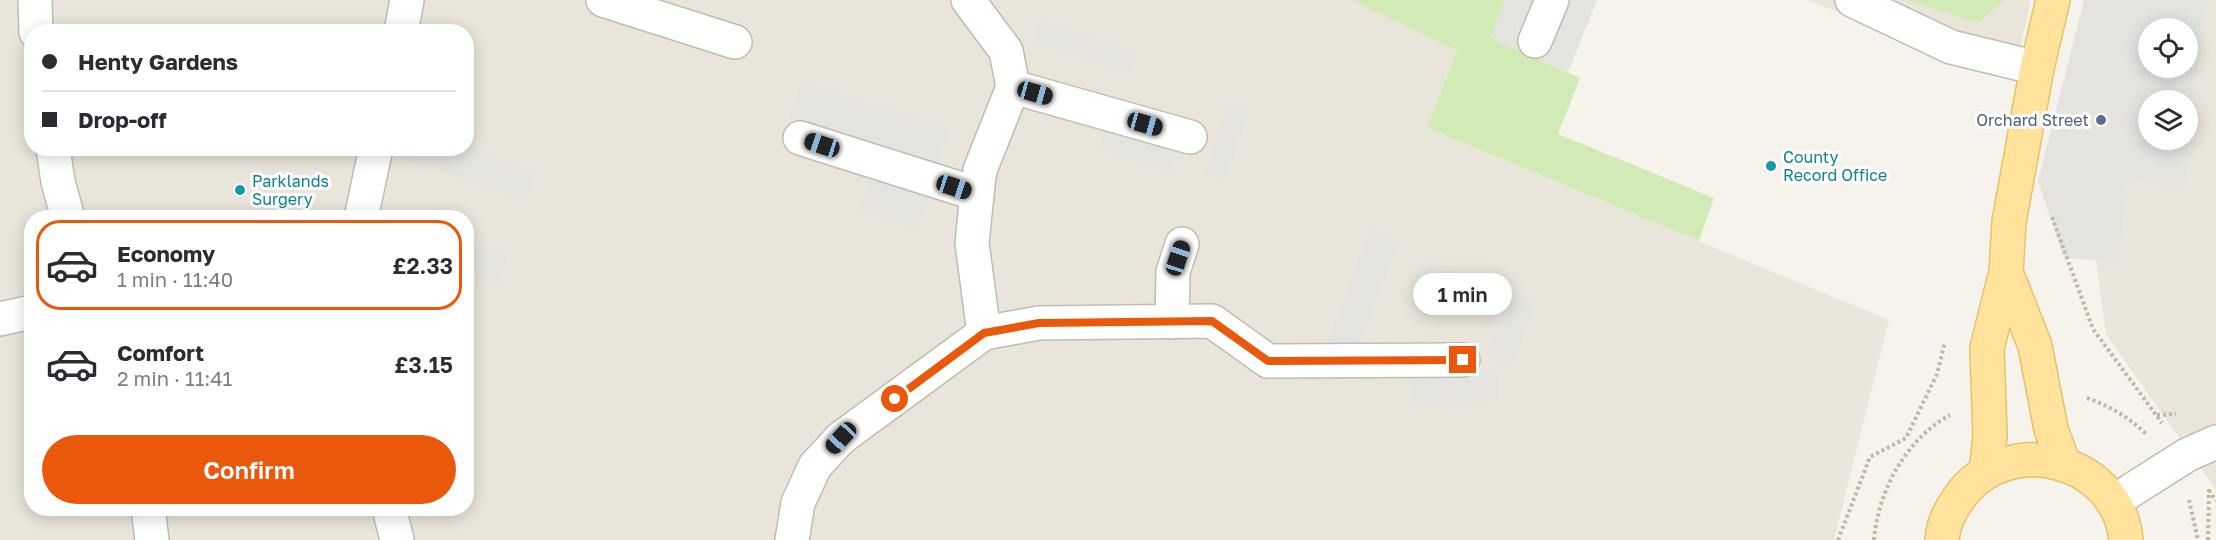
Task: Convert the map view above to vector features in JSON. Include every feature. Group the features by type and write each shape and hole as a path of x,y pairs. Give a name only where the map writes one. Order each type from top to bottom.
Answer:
{"main road":[{"path":"1986,472 1990,436 1987,348 2006,272 2009,222 2037,68 2053,0"},
{"path":"2006,272 2035,346 2051,429 2063,463"},
{"path":"1942,540 1942,533 1951,509 1965,489 1986,472 2011,462 2037,459 2063,463 2082,472 2099,486 2113,502 2125,530 2126,540"}],"street":[{"path":"35,0 36,24"},
{"path":"402,24 407,0"},
{"path":"603,0 735,42"},
{"path":"968,0 1006,51 1013,87 980,170 976,194 972,243 984,333"},
{"path":"1535,41 1552,0"},
{"path":"1852,0 1951,47 2037,68"},
{"path":"1013,87 1190,136"},
{"path":"800,138 976,194"},
{"path":"54,156 66,210"},
{"path":"363,210 374,156"},
{"path":"1172,322 1173,272 1182,244"},
{"path":"0,319 24,314"},
{"path":"792,540 798,503 815,466 841,438 984,333 1039,323 1212,321 1268,361 1463,360"},
{"path":"2113,502 2187,454 2216,442"},
{"path":"149,516 152,540"},
{"path":"391,516 397,540"}],"path":[{"path":"2208,540 2209,489 2216,501"}],"shaded area":[{"path":"0,0 1351,0 1457,51 1428,129 1889,320 1834,540 0,540"},
{"path":"1505,0 1597,0 1568,72 1490,38"},
{"path":"1807,0 2031,0 2013,79"},
{"name":"Orchard Street","path":"2084,0 2207,0 2198,77 2198,18 2138,18 2138,78 2198,78 2197,90 2138,90 2138,150 2190,150 2185,189 2128,182 2120,261 2064,258 2038,181"},
{"path":"2207,0 2216,0 2216,490 2106,334 2096,260 2120,261 2128,182 2185,189 2190,150 2198,150 2198,77"},
{"path":"1039,20 1138,53 1131,74 1032,41"},
{"path":"801,82 949,128 918,229 859,211 879,147 789,119"},
{"path":"1229,102 1250,108 1225,180 1204,173"},
{"path":"1106,128 1179,151 1172,172 1100,148"},
{"path":"474,150 537,171 527,201 410,162 412,156 474,156"},
{"path":"1370,229 1399,240 1356,355 1327,344"},
{"path":"474,244 508,255 499,285 474,276"},
{"path":"1421,261 1502,290 1492,320 1411,290"},
{"path":"1510,292 1536,303 1512,367 1486,356"},
{"path":"1497,370 1498,401 1412,404 1411,373"}],"green space":[{"path":"1351,0 1505,0 1491,38 1580,78 1558,134 1714,198 1699,241 1427,128 1457,51"},
{"path":"1905,0 2005,0 1978,23"}],"place":[{"name":"Orchard Street","path":"2101,120"},
{"name":"County Record Office","path":"1771,166"},
{"name":"Parklands Surgery","path":"240,190"}],"route":[{"path":"895,399 984,333 1039,323 1212,321 1268,361 1463,360"}]}
